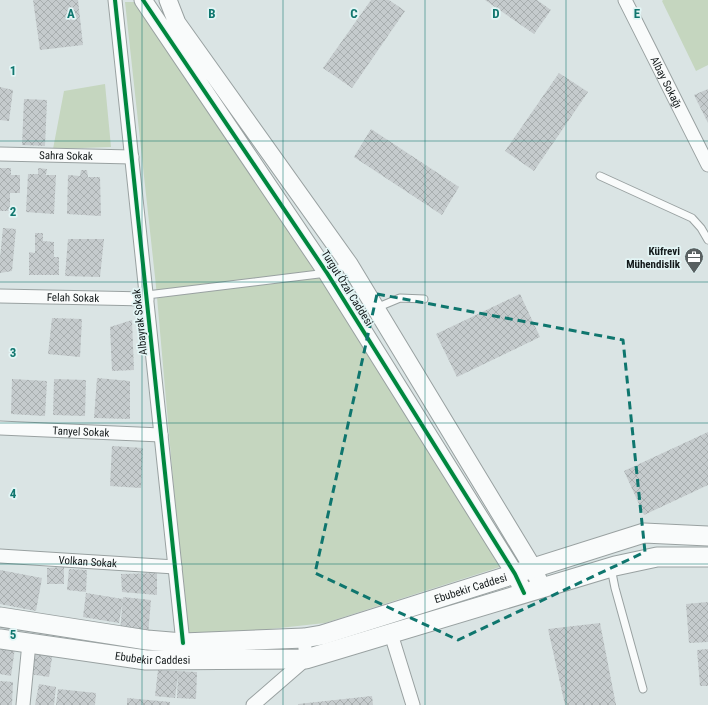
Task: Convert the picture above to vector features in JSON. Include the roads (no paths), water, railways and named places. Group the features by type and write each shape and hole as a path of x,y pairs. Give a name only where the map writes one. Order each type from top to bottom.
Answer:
{"main road":[{"name":"Ebubekir Caddesi","path":"0,617 147,640 183,643 304,638 322,635 644,533 708,536"},
{"name":"Ebubekir Caddesi","path":"0,640 146,660 306,659 611,567 657,557 708,557"}],"street":[{"name":"Albayrak Sokak","path":"116,0 183,643"},
{"name":"Turgut Özal Caddesi","path":"144,0 327,273 515,574 533,590"},
{"name":"Turgut Özal Caddesi","path":"168,0 177,23 349,264 534,568 533,590"},
{"name":"Albay Sokağı","path":"625,0 708,165"},
{"name":"Sahra Sokak","path":"0,154 132,158"},
{"name":"Felah Sokak","path":"0,296 147,298"},
{"name":"Tanyel Sokak","path":"0,428 161,435"},
{"name":"Volkan Sokak","path":"0,556 175,567"},
{"path":"391,634 413,705"},
{"path":"253,705 306,659 304,638"},
{"path":"23,705 29,643"}],"lane":[{"path":"600,176 692,218 702,228 708,240"},
{"path":"147,298 327,273 349,264"},
{"path":"376,308 400,298 424,299"},
{"path":"611,567 615,588 643,689"}],"place":[{"name":"Küfrevi Mühendislik","path":"694,274"}]}
